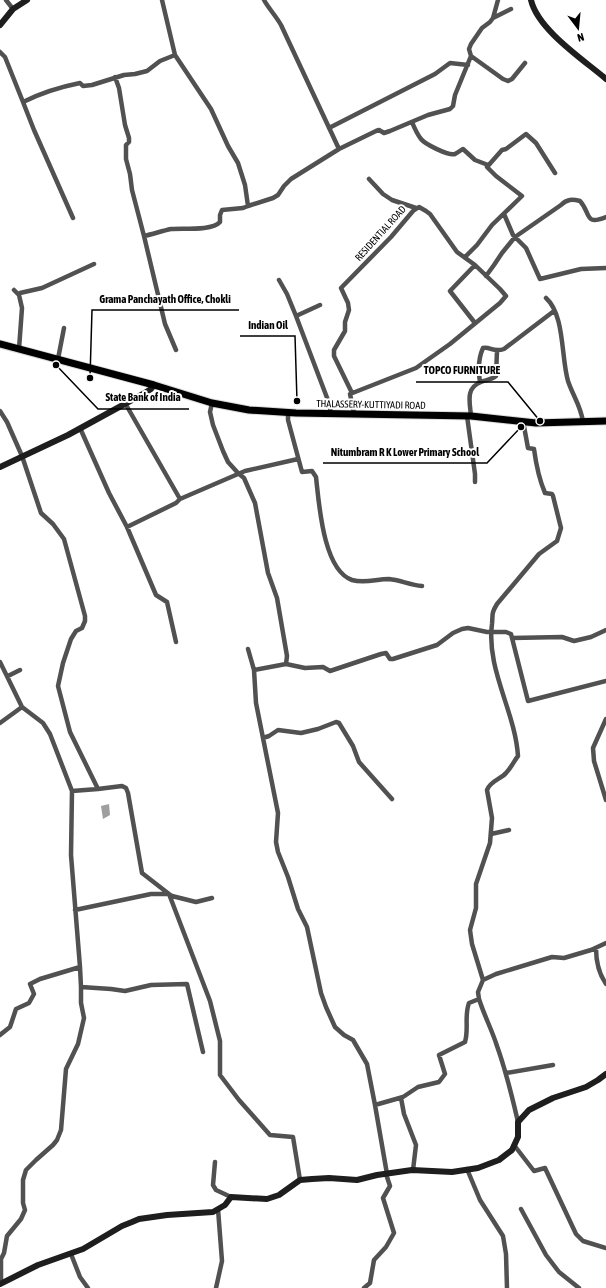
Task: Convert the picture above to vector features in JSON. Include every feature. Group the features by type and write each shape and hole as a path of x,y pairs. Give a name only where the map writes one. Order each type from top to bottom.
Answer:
{"main road":[{"path":"0,25 14,9 27,0"},
{"path":"531,0 538,15 560,41 606,80"},
{"name":"THALASSERY-KUTTIYADI ROAD","path":"0,344 154,385 212,403 249,410 288,413 469,416 536,423 606,421"},
{"path":"0,467 80,428 148,391 154,385"},
{"path":"1,1284 38,1265 71,1254 93,1244 122,1226 140,1219 167,1215 213,1212 225,1205 231,1196 267,1198 279,1195 300,1180 329,1178 357,1180 413,1170 452,1172 478,1168 499,1160 512,1150 518,1137 518,1122 529,1110 553,1098 586,1087 606,1074"}],"street":[{"path":"6,0 14,9"},
{"path":"162,0 175,55 211,108 238,164 245,185 248,206"},
{"path":"264,0 281,25 339,149"},
{"path":"494,18 498,0"},
{"path":"144,236 171,229 199,228 216,225 220,222 222,210 243,208 273,198 278,195 291,179 339,149 376,131 379,130 384,133 450,109 453,106 471,56 469,49 471,44 482,28 494,18 511,9"},
{"path":"0,52 5,57 34,130 73,218"},
{"path":"23,102 38,95 69,85 80,83 83,86 92,85 115,77 147,71 160,61 175,55"},
{"path":"471,56 508,81 512,79 525,63"},
{"path":"329,128 435,74 450,63 468,65"},
{"path":"115,77 119,88 124,120 129,138 129,142 126,145 126,159 132,190 165,324 176,350"},
{"path":"412,122 420,138 425,142 440,150 455,154 463,149 475,160 488,165"},
{"path":"524,129 526,134 536,143 555,173"},
{"path":"488,165 502,150 506,149 526,134"},
{"path":"465,257 477,245 492,225 522,196 488,169 488,165"},
{"path":"369,179 392,200 418,206"},
{"path":"486,276 515,237 569,199 580,201 589,217 593,220 596,221 606,217"},
{"name":"RESIDENTIAL ROAD","path":"352,393 334,356 334,350 345,331 345,322 349,310 348,303 341,288 391,237 418,206 430,214 457,252 475,265 506,296 500,303 475,323"},
{"path":"504,214 515,237 526,248 540,279 581,269 606,268"},
{"path":"18,295 20,293 42,288 94,264"},
{"path":"354,414 350,396 352,393 361,391 416,368 450,344 475,323 450,291 475,265"},
{"path":"279,280 287,294 296,316 329,403 331,413"},
{"path":"14,290 18,295 22,308 19,349"},
{"path":"546,298 554,311 561,335 568,381 579,404 583,422"},
{"path":"296,316 320,304"},
{"path":"480,382 479,366 482,349 486,347 497,351 511,345 534,325 549,316 554,311"},
{"path":"58,359 64,328"},
{"path":"475,482 469,416 469,394 471,389 480,382 492,379 496,376 497,351"},
{"path":"125,403 180,499"},
{"path":"212,403 210,412 223,451 228,462 244,478 255,503 268,573 277,598 287,656 286,664"},
{"path":"0,411 7,422 22,456 41,513 53,524 64,539 85,616 85,621 82,628 76,631 71,639 63,663 58,686 70,732 98,789"},
{"path":"288,413 288,420 302,472 312,471 316,477 321,521 330,554 337,568 351,580 370,582 387,579 422,586"},
{"path":"518,1122 497,1044 479,999 478,992 483,980 472,944 470,930 476,908 476,884 490,844 492,818 487,790 488,786 506,774 518,756 515,736 491,645 492,613 497,604 539,554 558,541 560,528 554,496 552,494 545,493 535,462 534,449 528,448 522,421"},
{"path":"80,428 109,493 127,528 156,595 167,602 176,642"},
{"path":"127,528 176,503 180,499 230,478 238,473 254,468 298,459"},
{"path":"254,670 286,664 305,668 323,667 330,671 386,653 390,659 418,652 437,645 452,633 468,628 491,632 508,632 512,638 528,701 606,681"},
{"path":"512,638 562,637 574,641 591,637 606,630"},
{"path":"248,649 254,670 256,703 278,813 276,842 278,852 288,877 298,910 307,927 326,1007 335,1027 344,1035 353,1040 367,1064 390,1186 383,1198 394,1233 386,1247 374,1260 370,1283 364,1288"},
{"path":"0,662 22,707 43,723 50,734 72,791 71,855 80,967 81,1003 84,1018 78,1044 66,1069 61,1130 53,1145 26,1170 23,1180 23,1203 25,1210 21,1220 7,1236 4,1253 1,1259 1,1284"},
{"path":"8,676 20,670"},
{"path":"0,723 22,707"},
{"path":"606,719 593,748 594,761 606,800"},
{"path":"263,738 278,730 301,733 318,729 336,722 339,723 353,746 359,762 392,799"},
{"path":"72,791 122,786 126,788 142,873 172,896 196,902 212,898"},
{"path":"491,834 509,830"},
{"path":"75,910 151,894 169,894"},
{"path":"169,894 210,1001 220,1041 220,1075 239,1100 270,1135 293,1137 300,1180"},
{"path":"483,980 496,974 552,957 564,958 596,948 606,943"},
{"path":"596,948 597,963 606,984"},
{"path":"0,1035 10,1026 16,1009 29,1003 34,994 30,984 40,979 80,967"},
{"path":"81,987 125,991 151,985 186,984 204,1052"},
{"path":"375,1105 401,1098 418,1087 439,1082 445,1074 439,1055 466,1042 468,1035 466,1010 469,1003 479,999"},
{"path":"506,1073 553,1065"},
{"path":"401,1098 404,1114 416,1145 413,1170"},
{"path":"514,1146 534,1171 545,1168 576,1234 583,1241 606,1248"},
{"path":"214,1162 213,1185 216,1190 231,1196"},
{"path":"467,1170 480,1200 503,1236 506,1254 507,1288"},
{"path":"216,1288 222,1261 218,1209"},
{"path":"521,1209 546,1255 559,1272 579,1288"},
{"path":"71,1254 80,1277 88,1288"},
{"path":"368,1256 374,1260"}],"shaded area":[{"path":"109,804 110,815 103,819 101,806"}],"place":[{"name":"State Bank of India","path":"56,365"},
{"name":"Grama Panchayath Office, Chokli","path":"90,378"},
{"name":"Indian Oil","path":"297,401"},
{"name":"TOPCO FURNITURE","path":"540,421"},
{"name":"Nitumbram R K Lower Primary School","path":"521,427"}]}
